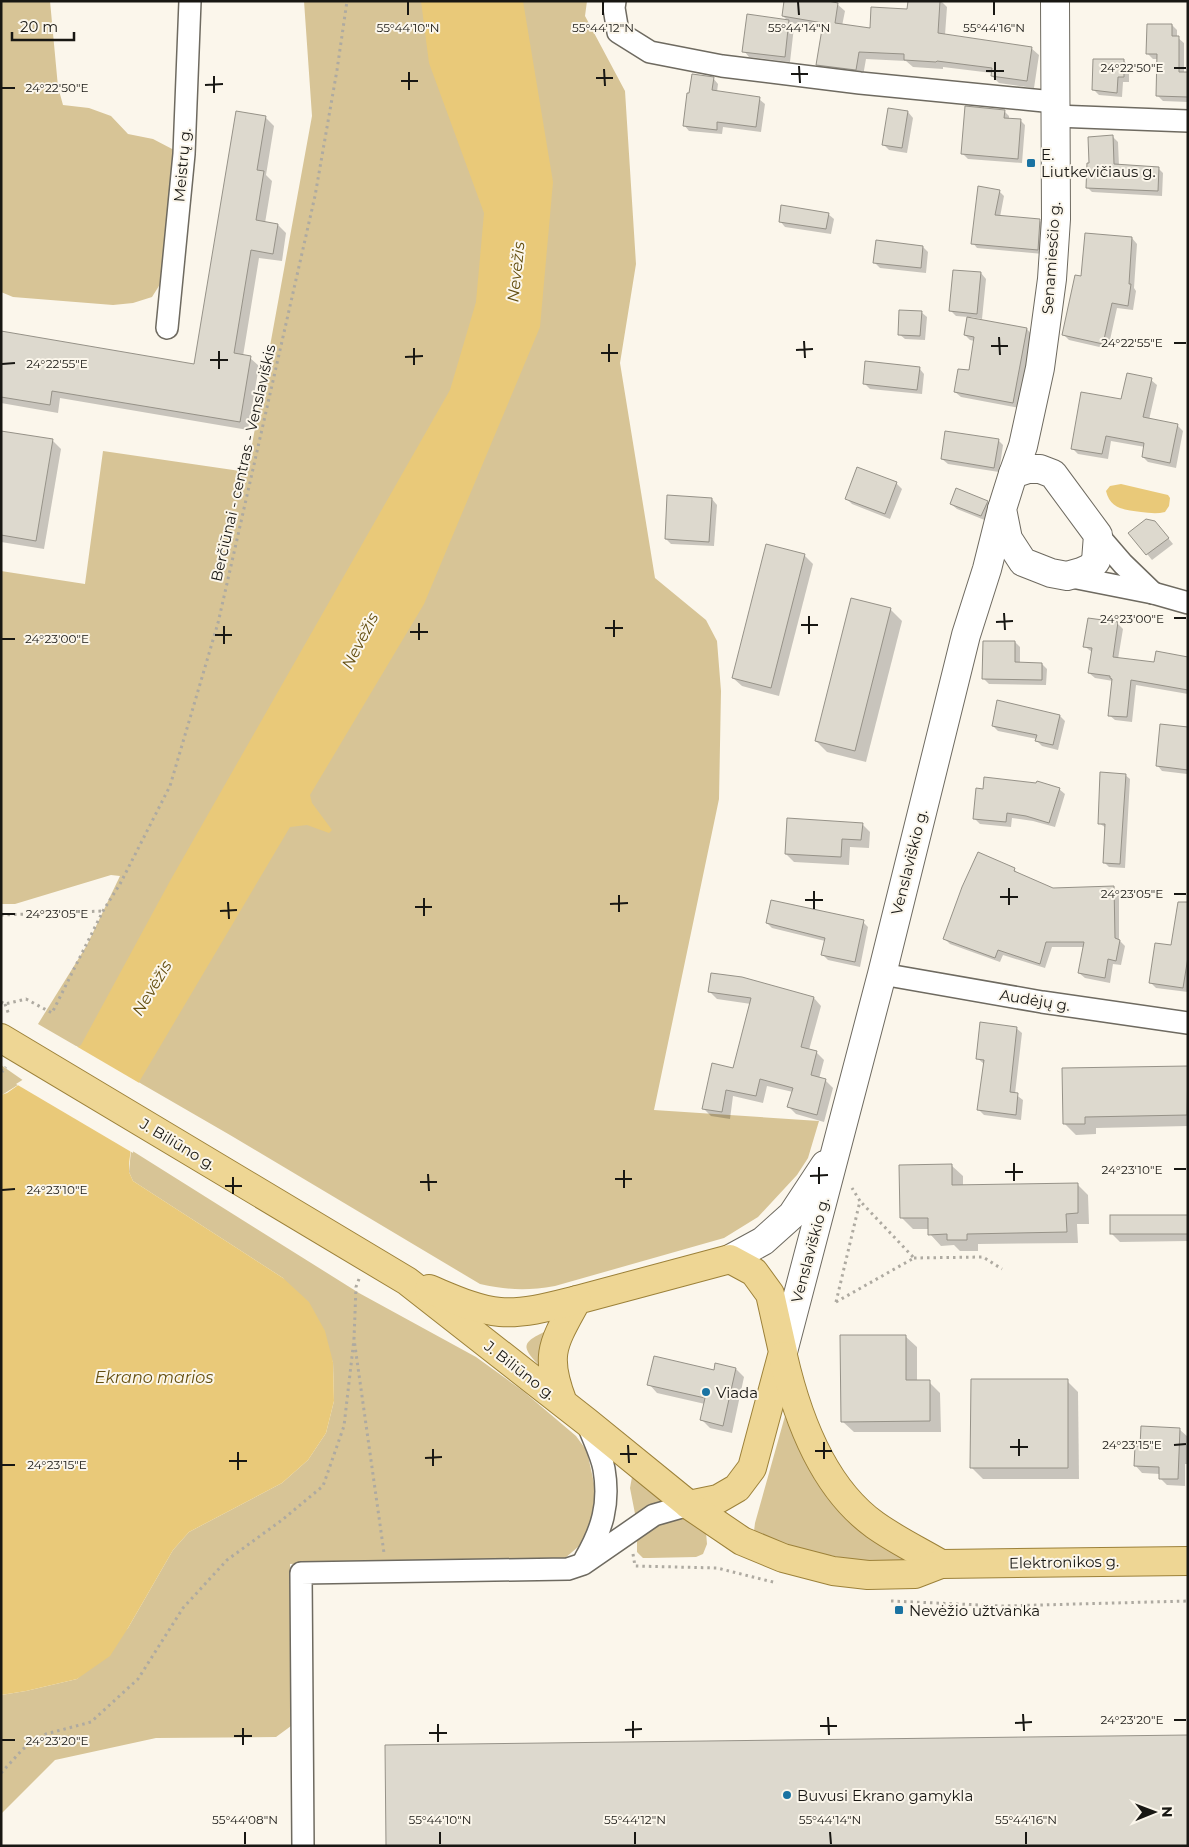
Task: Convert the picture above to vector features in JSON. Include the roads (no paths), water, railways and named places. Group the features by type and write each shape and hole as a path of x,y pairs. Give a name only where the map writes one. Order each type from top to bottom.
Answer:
{"main road":[{"name":"Senamiesčio g.","path":"1013,474 1028,423 1040,368 1052,278 1056,219 1056,1"},
{"path":"984,578 1008,564 1023,562 1051,573 1067,576 1090,568 1096,562 1098,535 1052,474 1028,423"},
{"path":"1023,562 1008,539 1002,509 1013,474 1028,469 1040,469 1052,474"},
{"name":"Venslaviškio g.","path":"782,1352 882,974 966,635 984,578 1002,509"},
{"name":"J. Biliūno g.","path":"12,1044 407,1281 587,1422"},
{"name":"Venslaviškio g.","path":"730,1260 763,1241 792,1215 837,1147"},
{"path":"730,1260 754,1272 770,1294 792,1393 808,1438 832,1479 854,1506 874,1525 941,1564"},
{"name":"J. Biliūno g.","path":"407,1281 468,1304 500,1312 543,1308 730,1260"},
{"path":"563,1403 555,1382 552,1363 555,1343 577,1300"},
{"path":"689,1505 718,1499 737,1488 752,1468 782,1352"},
{"name":"Elektronikos g.","path":"587,1422 689,1505 742,1541 783,1558 833,1571 868,1575 915,1574 941,1564 1188,1561"}],"street":[{"name":"Meistrų g.","path":"166,328 184,154 190,1"},
{"path":"615,1 614,8 618,32 650,52 722,66 1055,109 1188,121"},
{"path":"1098,535 1123,564 1153,593"},
{"path":"1067,576 1188,602"},
{"name":"Audėjų g.","path":"882,974 1042,1002 1188,1023"},
{"path":"583,1564 598,1537 605,1511 604,1468 587,1422"},
{"path":"302,1846 301,1573 568,1569 583,1564 654,1515 689,1505"}],"water":[{"path":"421,1 523,1 553,182 540,327 424,604 310,795 312,803 332,830 329,833 307,825 290,827 139,1082 129,1164 129,1172 133,1181 283,1278 309,1302 325,1331 333,1362 334,1401 326,1433 308,1460 282,1483 189,1532 173,1550 110,1656 77,1679 1,1695 1,1095 81,1045 170,881 450,390 476,302 484,213 429,63"},
{"path":"1121,484 1168,495 1170,498 1169,506 1165,512 1156,513 1119,508 1111,502 1106,491 1110,486"}],"place":[{"name":"E. Liutkevičiaus g.","path":"1031,163"},
{"name":"Viada","path":"706,1392"},
{"name":"Nevėžio užtvanka","path":"899,1610"},
{"name":"Buvusi Ekrano gamykla","path":"787,1795"}],"water label":[{"name":"Nevėžis","path":"516,272"},
{"name":"Nevėžis","path":"360,641"},
{"name":"Nevėžis","path":"152,988"},
{"name":"Ekrano marios","path":"154,1377"}]}
